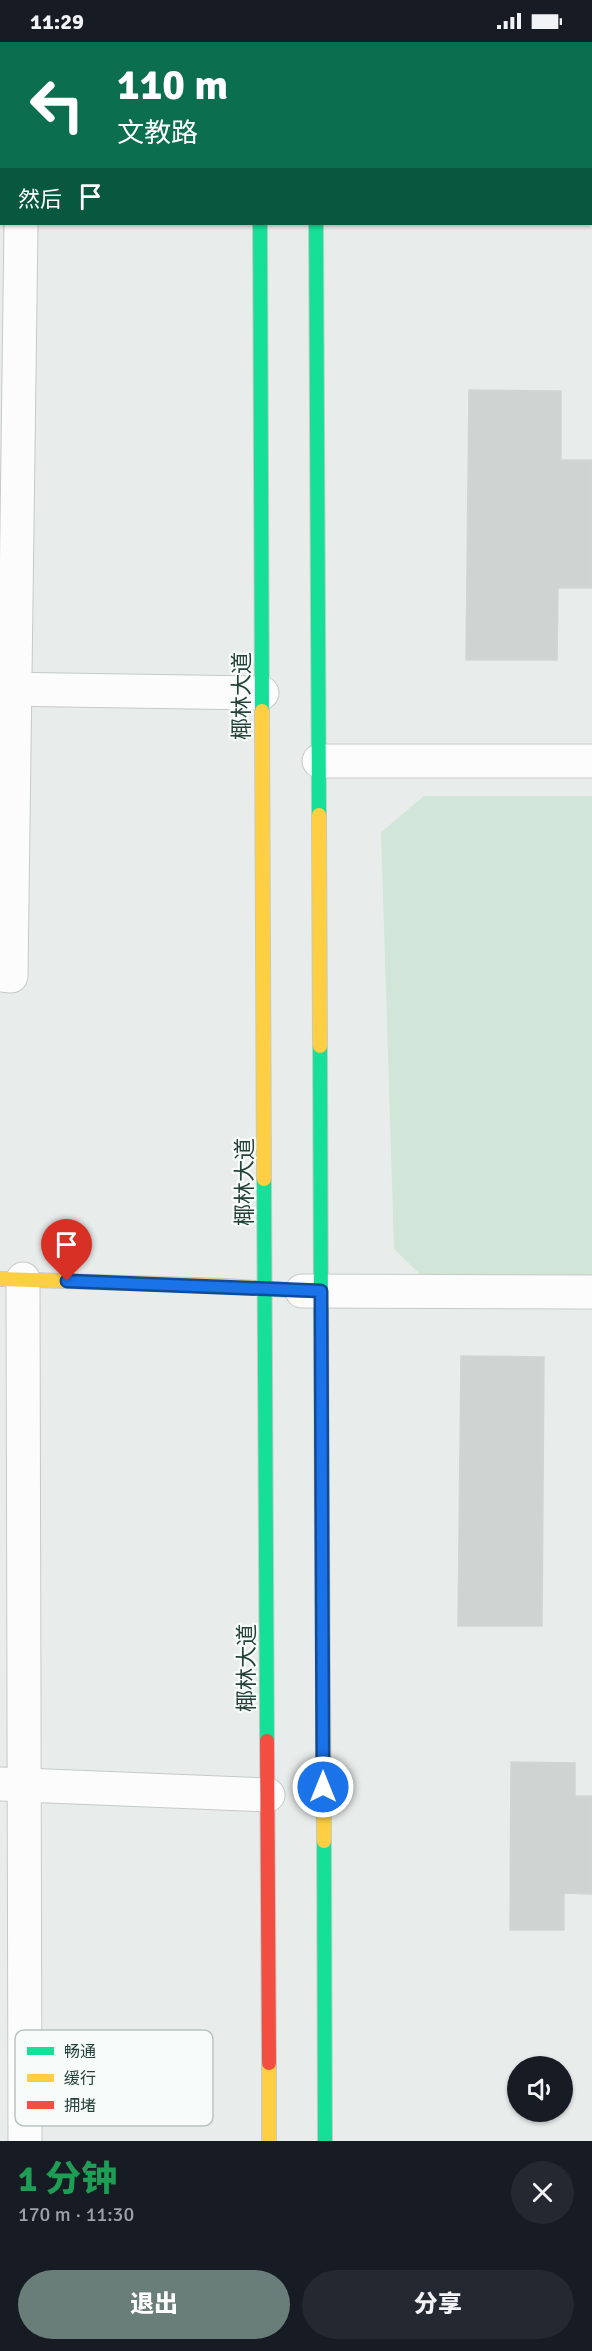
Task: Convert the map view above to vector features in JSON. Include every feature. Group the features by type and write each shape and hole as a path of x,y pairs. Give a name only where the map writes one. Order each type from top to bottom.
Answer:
{"main road":[{"name":"椰林大道","path":"260,225 269,2141"},
{"path":"316,225 318,761 311,1291 325,2141"},
{"path":"11,1279 311,1291"}],"street":[{"path":"0,975 11,976 8,689 21,225"},
{"path":"8,689 262,693"},
{"path":"318,761 592,761"},
{"path":"11,1279 12,1784 21,2030"},
{"path":"311,1291 592,1292"},
{"path":"12,1784 268,1795"},
{"path":"24,2126 25,2141"}],"green space":[{"path":"424,796 592,796 592,1277 425,1279 394,1249 381,832"}],"building":[{"path":"469,390 561,391 561,460 592,460 592,588 558,588 557,660 466,660"},
{"path":"461,1356 544,1357 542,1626 458,1626"},
{"path":"511,1762 575,1763 575,1796 592,1796 592,1894 564,1893 564,1930 510,1930"}],"traffic: fast":[{"path":"260,225 262,711"},
{"path":"316,225 319,815"},
{"path":"320,1046 321,1319"},
{"path":"264,1179 267,1741"},
{"path":"324,1841 325,2141"}],"traffic: slow":[{"path":"262,711 264,1179"},
{"path":"319,815 320,1046"},
{"path":"0,1279 226,1286 302,1291"},
{"path":"322,1536 324,1841"},
{"path":"269,2063 269,2141"}],"traffic: jam":[{"path":"321,1319 322,1536"},
{"path":"267,1741 269,2063"}],"route":[{"path":"67,1281 321,1291 323,1787"}]}
